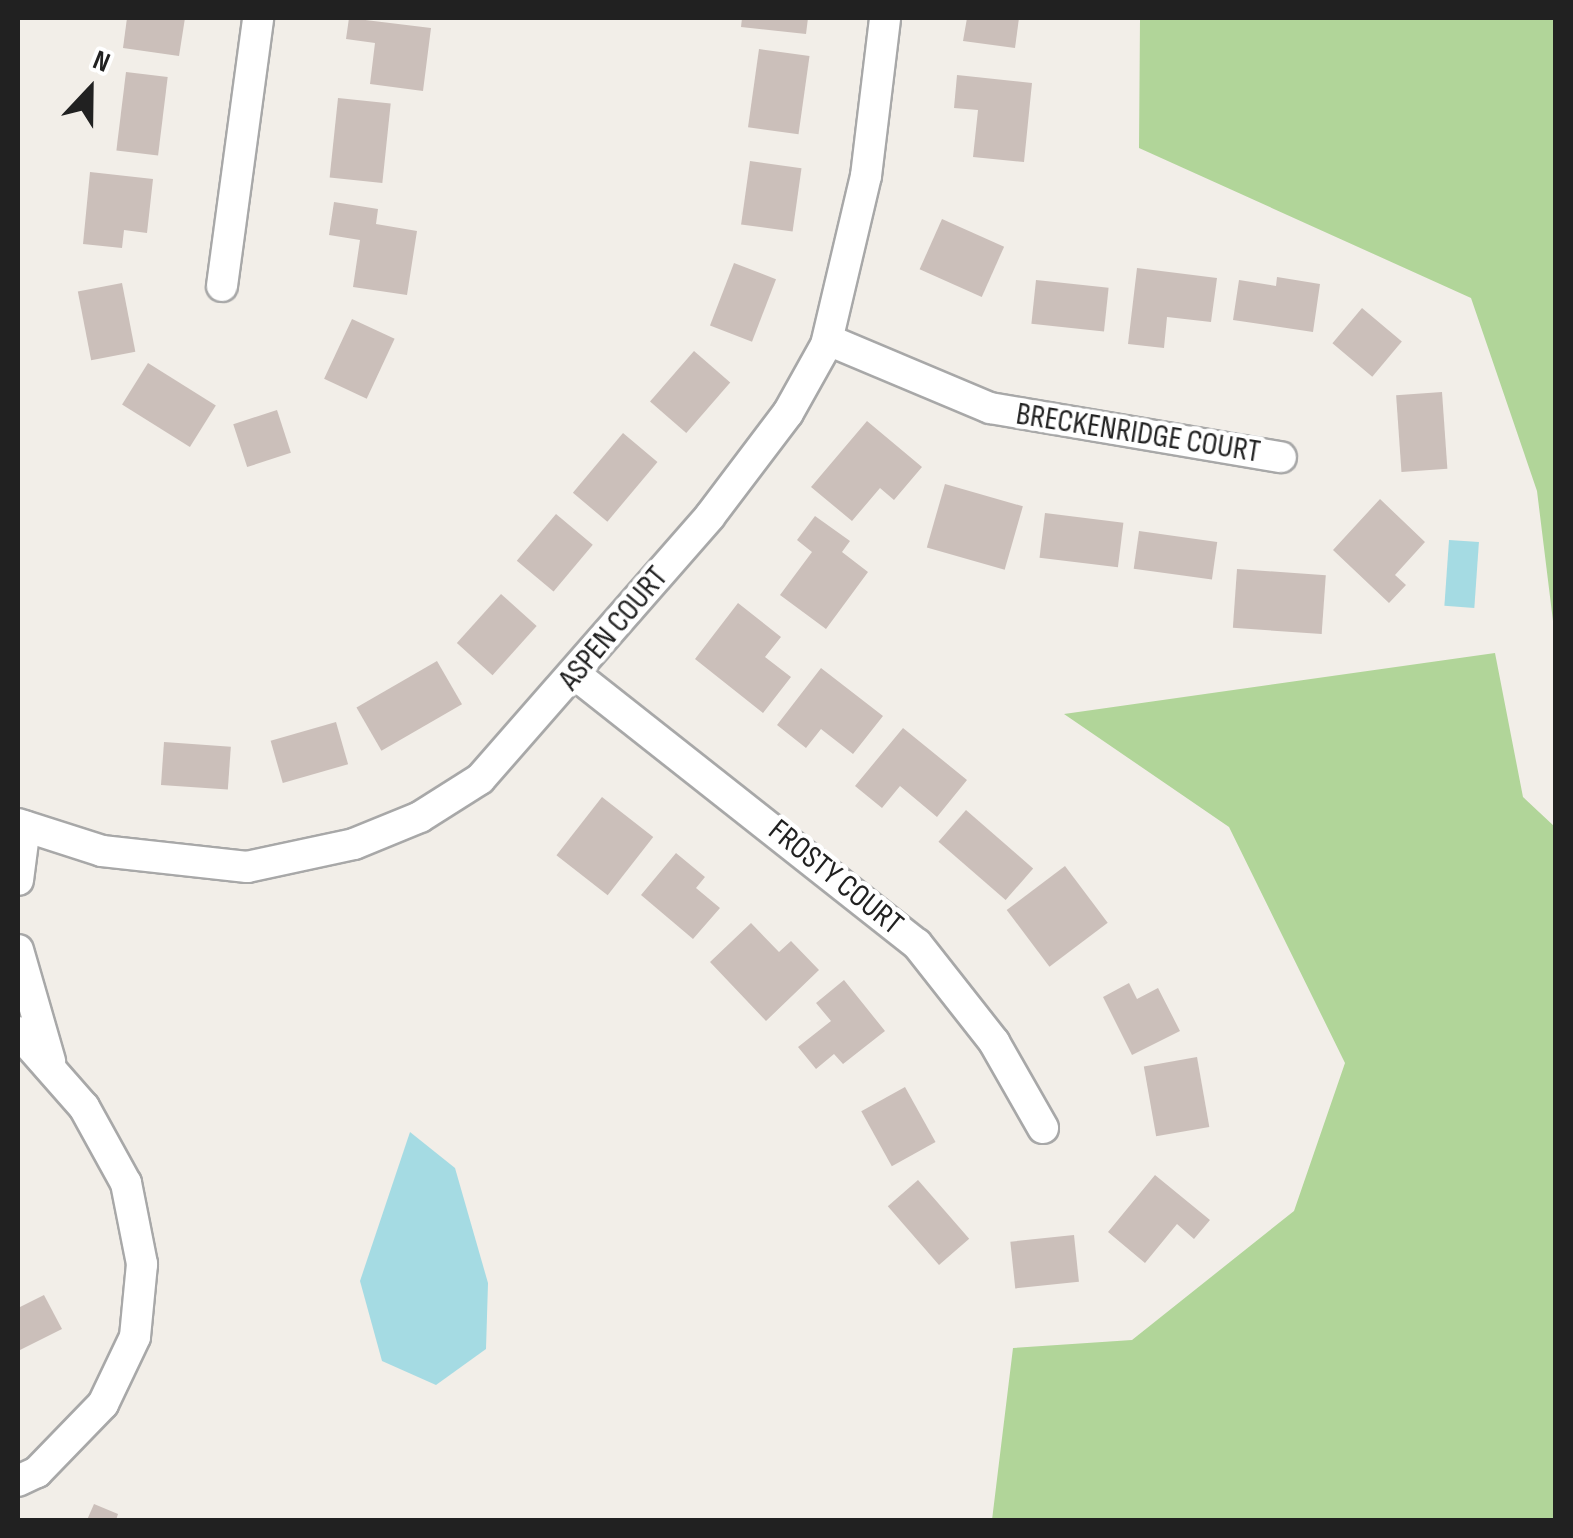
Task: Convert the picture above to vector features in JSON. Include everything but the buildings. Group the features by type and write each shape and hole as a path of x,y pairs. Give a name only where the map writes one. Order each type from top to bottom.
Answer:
{"street":[{"path":"222,286 258,18"},
{"name":"ASPEN COURT","path":"21,825 102,852 226,867 354,844 420,816 480,778 576,675 788,412 828,340 866,176 885,18"},
{"name":"BRECKENRIDGE COURT","path":"828,340 990,408 1281,457"},
{"name":"FROSTY COURT","path":"576,675 917,944 994,1042 1043,1128"},
{"path":"18,880 21,825"},
{"path":"18,950 51,1064"},
{"path":"18,1032 51,1064 84,1107 126,1183 142,1264 135,1338 103,1404 37,1472 18,1482"}],"green space":[{"path":"1140,18 1555,18 1553,621 1537,491 1471,298 1139,148"},
{"path":"1495,653 1523,797 1555,827 1555,1520 992,1520 1013,1348 1132,1340 1294,1211 1345,1063 1229,827 1064,714"}],"water":[{"path":"1449,540 1479,542 1474,608 1444,606"},
{"path":"410,1132 455,1168 488,1283 486,1349 436,1385 382,1361 360,1281"}]}
